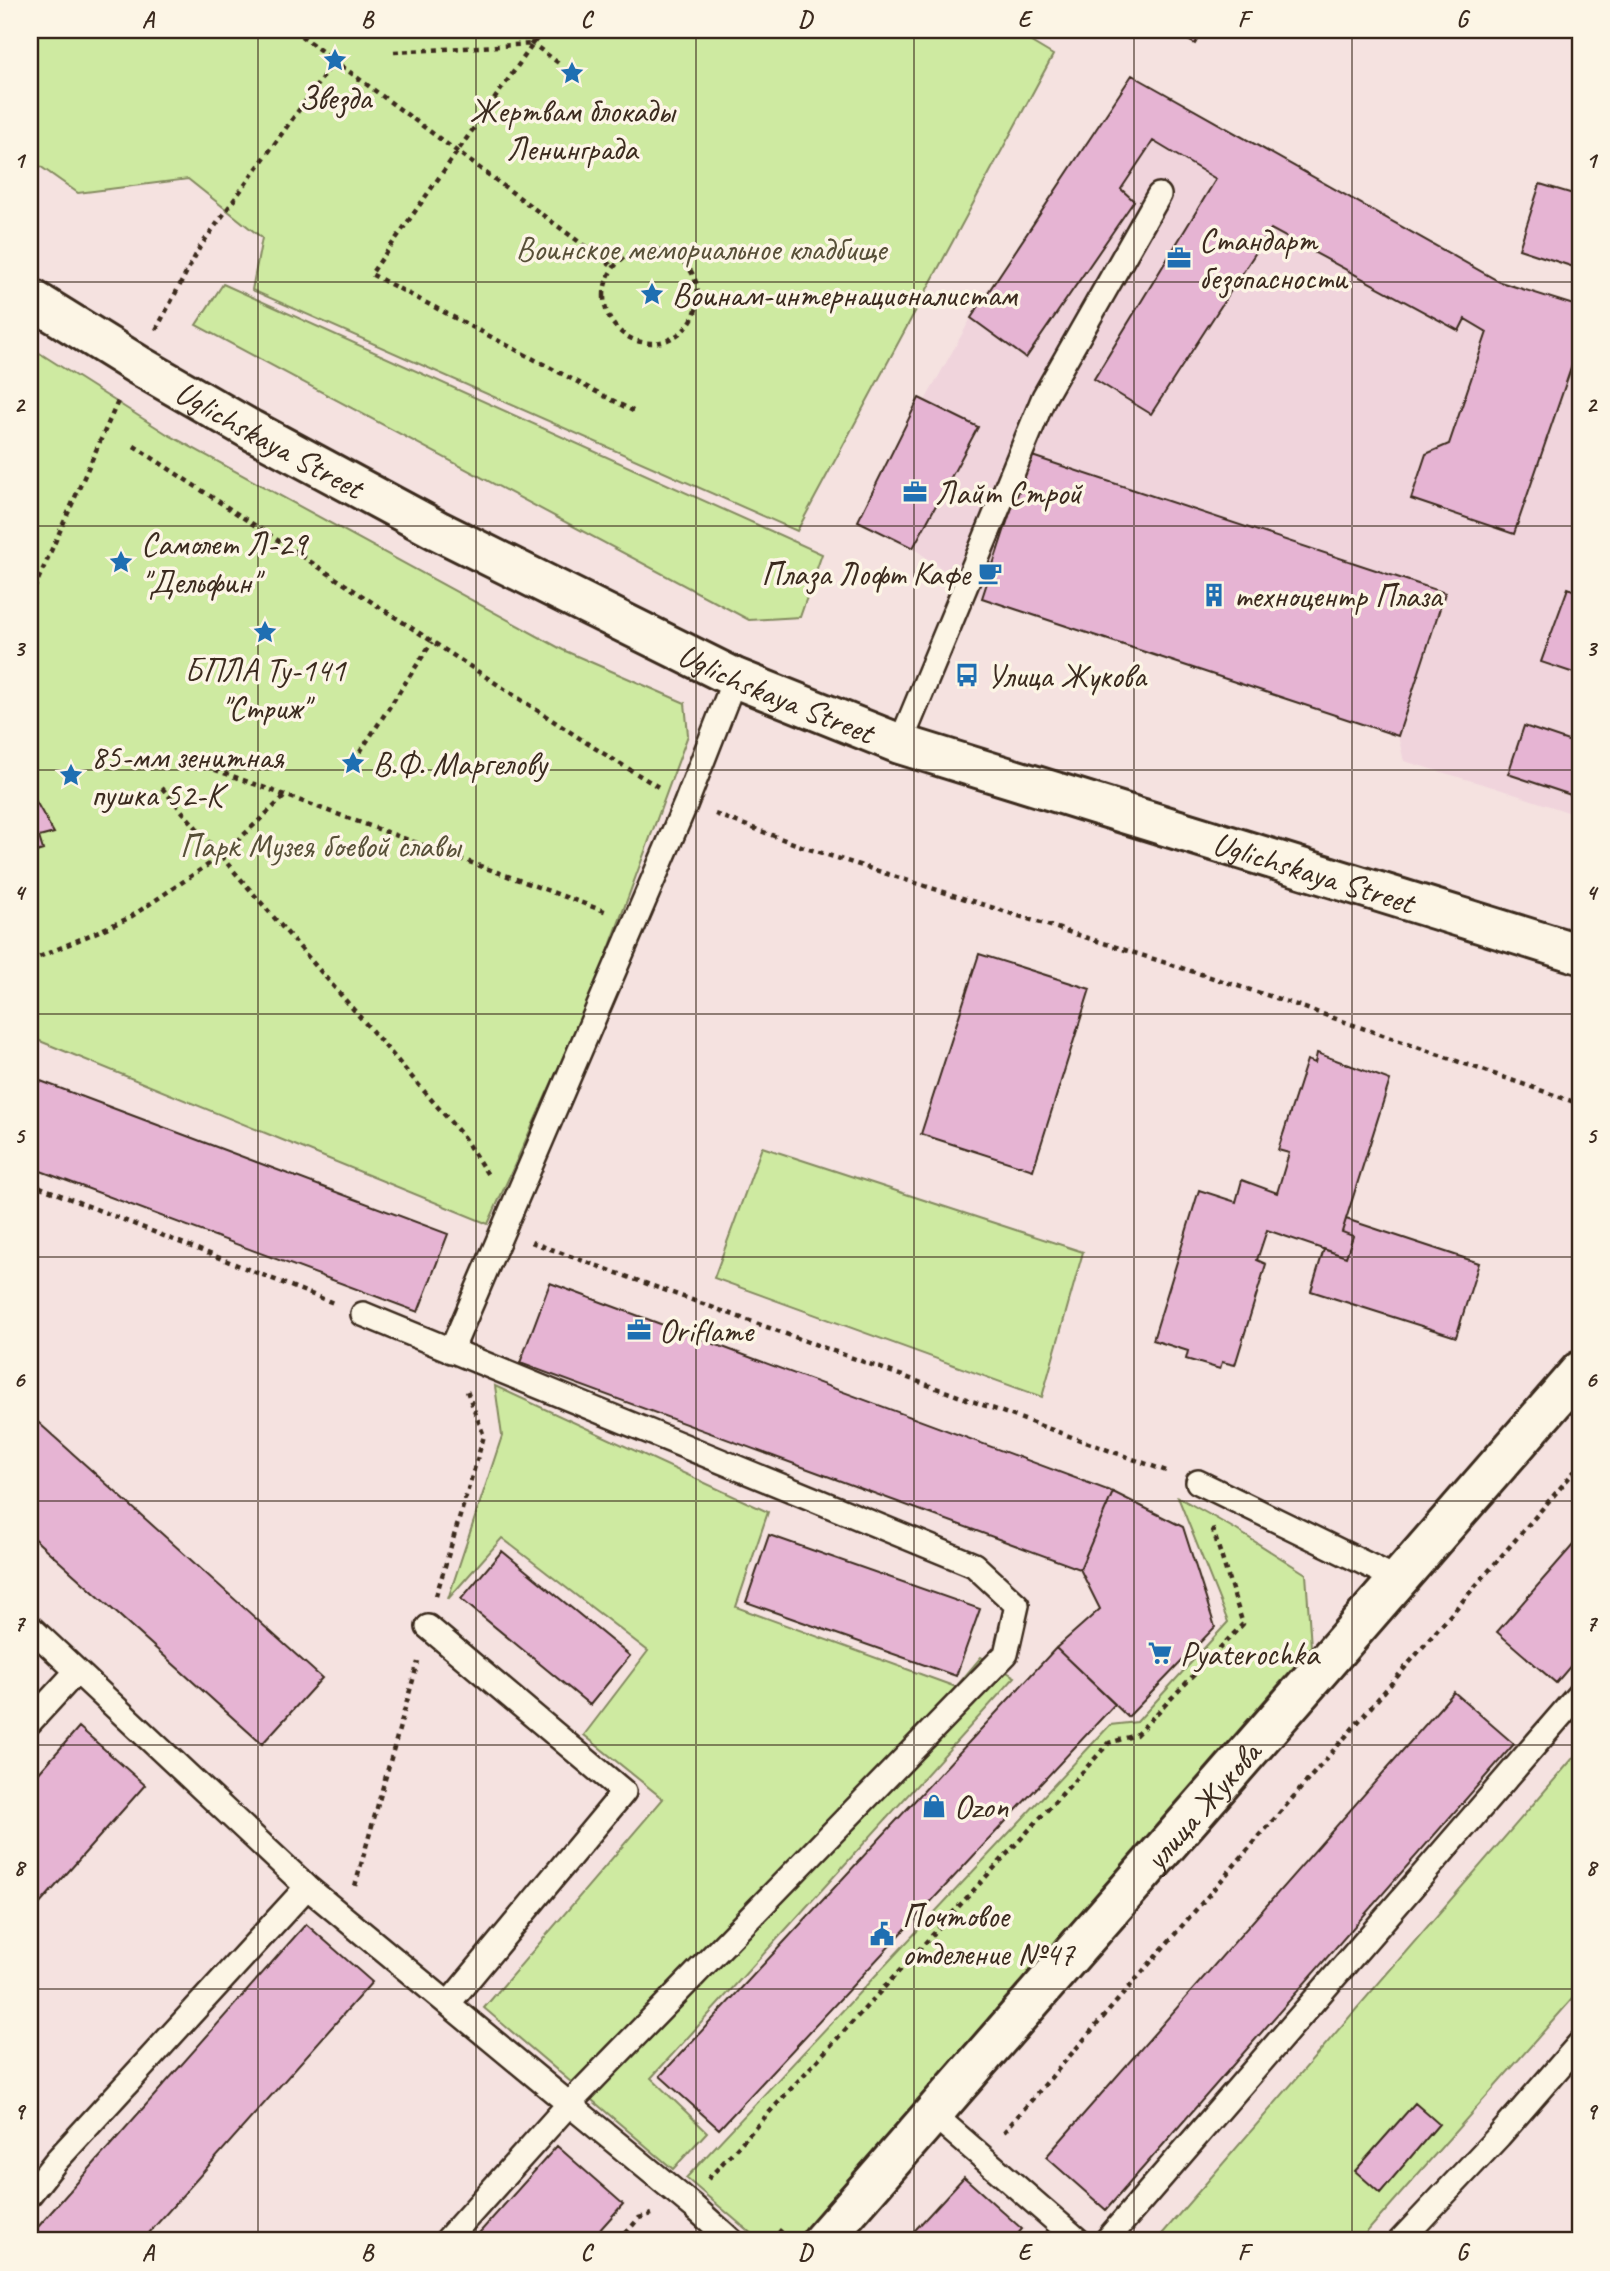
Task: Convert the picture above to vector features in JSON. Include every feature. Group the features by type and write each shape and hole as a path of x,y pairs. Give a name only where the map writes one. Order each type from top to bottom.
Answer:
{"main road":[{"name":"Uglichskaya Street","path":"30,298 240,424 437,530 735,678 900,744 1580,954"},
{"name":"улица Жукова","path":"822,2241 1580,1371"}],"lane":[{"path":"900,744 1044,397 1159,195"},
{"path":"451,1352 686,803 735,678"},
{"path":"363,1314 974,1565 1017,1605 1006,1654 569,2104 446,2241"},
{"path":"1198,1482 1399,1580"},
{"path":"30,1627 307,1887 732,2241"},
{"path":"428,1627 624,1792 448,2004"},
{"path":"30,1722 77,1671"},
{"path":"1106,2241 1580,1693"},
{"path":"30,2194 56,2161 307,1887"},
{"path":"1400,2241 1499,2136 1580,2043"},
{"path":"934,2115 983,2157 1066,2237"}],"path":[{"path":"293,30 613,267"},
{"path":"514,30 561,64"},
{"path":"543,30 371,274 633,411"},
{"path":"394,52 533,44"},
{"path":"156,330 200,247 335,60"},
{"path":"646,248 666,251 682,260 694,276 698,291 697,306 691,320 681,332 661,341 638,341 624,335 613,324 604,303 606,280 613,267 628,255 646,248"},
{"path":"30,598 122,392"},
{"path":"134,446 593,747 686,803 809,849 1282,1000 1580,1104"},
{"path":"360,752 432,642"},
{"path":"177,756 635,922"},
{"path":"162,788 462,1135 489,1176 502,1231 1198,1482 1244,1624 1136,1735 1109,1743 686,2203 639,2218 619,2241"},
{"path":"30,961 130,918 221,856 285,796"},
{"path":"30,1183 363,1314"},
{"path":"983,2157 1580,1465"}],"shaded area":[{"path":"1132,75 1499,282 1580,307 1580,816 1404,761 1398,736 982,598 913,548 858,521 971,318"}],"green space":[{"name":"Воинское мемориальное кладбище","path":"30,30 1011,30 1053,55 797,531 252,290 262,238 188,179 78,193 30,159"},
{"path":"223,284 822,554 800,617 749,620 196,325"},
{"name":"Парк Музея боевой славы","path":"30,347 167,434 563,650 685,703 688,735 596,984 488,1224 30,1037"},
{"path":"762,1147 1083,1252 1042,1397 714,1278"},
{"path":"495,1386 768,1512 736,1607 956,1687 981,1657 1015,1677 651,2078 707,2132 673,2169 484,2008 663,1799 584,1735 648,1651 502,1538 448,1599 502,1436"},
{"path":"1178,1497 1306,1574 1311,1647 795,2241 760,2241 686,2178 1110,1725 1137,1722 1228,1622"},
{"path":"1580,1750 1580,1990 1359,2241 1156,2241"}],"building":[{"path":"1170,30 1203,30 1195,44"},
{"path":"1132,75 1500,282 1580,307 1580,342 1514,534 1411,499 1426,454 1449,444 1487,332 1465,319 1459,331 1271,229 1151,414 1094,379 1216,179 1153,141 1121,189 1134,201 1026,358 971,318"},
{"path":"1540,184 1580,196 1580,269 1519,249"},
{"path":"919,398 978,427 913,548 858,521"},
{"name":"техноцентр Плаза","path":"1029,455 1445,593 1398,736 982,598"},
{"path":"1568,588 1580,593 1580,675 1541,662"},
{"path":"1524,726 1580,745 1580,798 1508,774"},
{"path":"30,791 54,833 39,837 43,850 30,854"},
{"path":"979,954 1090,989 1033,1170 921,1134"},
{"path":"1317,1053 1390,1080 1342,1232 1353,1236 1346,1257 1267,1230 1257,1260 1266,1264 1235,1365 1222,1362 1220,1369 1186,1359 1188,1351 1153,1340 1199,1190 1236,1202 1242,1180 1277,1193 1289,1153 1278,1150 1307,1060 1315,1063"},
{"path":"30,1077 448,1234 418,1312 30,1167"},
{"path":"1346,1219 1479,1263 1456,1337 1311,1291 1324,1249 1346,1257 1353,1236 1342,1232"},
{"path":"550,1283 1113,1492 1080,1569 520,1363"},
{"path":"30,1415 322,1678 262,1744 30,1535"},
{"path":"1113,1492 1183,1527 1215,1627 1128,1717 1056,1648 1100,1609 1080,1569"},
{"path":"769,1535 980,1609 956,1676 746,1602"},
{"path":"1580,1537 1580,1655 1556,1683 1497,1632"},
{"path":"502,1551 630,1656 590,1705 461,1599"},
{"path":"1056,1648 1115,1704 719,2129 660,2076"},
{"path":"1454,1692 1514,1744 1106,2210 1046,2157"},
{"path":"79,1727 145,1785 30,1915 30,1783"},
{"path":"306,1924 372,1982 142,2241 30,2241 30,2236"},
{"path":"1415,2103 1439,2124 1380,2193 1355,2171"},
{"path":"557,2146 623,2204 590,2241 472,2241"},
{"path":"964,2177 1022,2229 1012,2241 905,2241"}],"place":[{"name":"Звезда","path":"335,60"},
{"name":"Жертвам блокады Ленинграда","path":"572,73"},
{"name":"Стандарт безопасности","path":"1179,258"},
{"name":"Воинам-интернационалистам","path":"652,294"},
{"name":"Лайт Строй","path":"915,492"},
{"name":"Самолет Л-29 \"Дельфин\"","path":"121,562"},
{"name":"Плаза Лофт Кафе","path":"990,573"},
{"name":"техноцентр Плаза","path":"1214,595"},
{"name":"БПЛА Ту-141 \"Стриж\"","path":"265,632"},
{"name":"Улица Жукова","path":"967,675"},
{"name":"В.Ф. Маргелову","path":"353,763"},
{"name":"85-мм зенитная пушка 52-К","path":"71,775"},
{"name":"Oriflame","path":"639,1330"},
{"name":"Pyaterochka","path":"1160,1653"},
{"name":"Ozon","path":"934,1806"},
{"name":"Почтовое отделение №47","path":"882,1934"}]}
